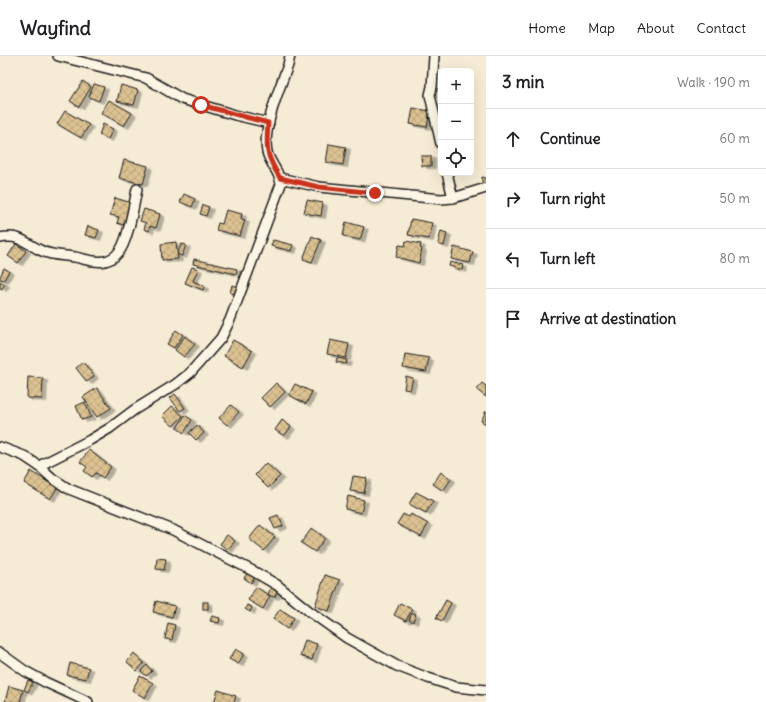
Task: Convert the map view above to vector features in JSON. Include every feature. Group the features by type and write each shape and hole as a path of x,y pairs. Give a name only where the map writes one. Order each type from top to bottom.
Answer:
{"street":[{"path":"58,56 146,78 182,99 268,123"},
{"path":"39,466 90,440 176,384 190,373 221,338 233,313 281,184 280,178 270,162 267,152 268,123 290,56"},
{"path":"434,56 430,95 440,140"},
{"path":"448,176 453,198"},
{"path":"280,178 319,187 434,198 453,198 486,188"},
{"path":"0,238 9,236 15,237 55,255 104,261 118,253 124,244 137,190"},
{"path":"0,448 24,456 39,466 52,478 70,489 173,530 253,571 277,585 309,611 347,638 397,666 449,685 472,690 486,690"},
{"path":"0,653 25,671 88,702"}],"building":[{"path":"83,81 91,87 79,107 70,101"},
{"path":"94,84 104,87 99,101 89,97"},
{"path":"121,85 138,90 134,105 117,101"},
{"path":"109,100 132,113 124,126 101,113"},
{"path":"413,108 430,111 427,127 410,124"},
{"path":"65,111 89,125 81,138 57,124"},
{"path":"103,124 113,129 108,139 99,135"},
{"path":"329,144 346,147 343,165 326,162"},
{"path":"421,156 431,156 431,166 422,166"},
{"path":"124,160 148,166 143,184 119,178"},
{"path":"482,177 486,178 486,184 482,184"},
{"path":"184,194 195,199 192,207 180,202"},
{"path":"115,198 132,203 127,220 123,225 117,223 119,217 110,215"},
{"path":"307,200 323,203 321,216 304,213"},
{"path":"203,205 209,207 206,216 200,214"},
{"path":"144,209 160,214 156,228 150,226 149,231 144,229 146,223 140,221"},
{"path":"226,210 242,214 241,219 245,220 240,236 216,230 218,223 222,224"},
{"path":"411,219 432,223 429,239 408,235"},
{"path":"346,222 364,227 360,240 343,236"},
{"path":"88,226 99,230 96,238 85,235"},
{"path":"441,231 447,233 444,246 438,244"},
{"path":"312,236 321,240 312,262 303,259"},
{"path":"273,240 293,245 291,251 271,246"},
{"path":"406,241 421,244 420,248 422,249 419,263 396,257 399,245 405,246"},
{"path":"176,242 178,259 162,260 161,244"},
{"path":"16,244 26,251 18,263 8,256"},
{"path":"182,244 186,245 182,256 177,254"},
{"path":"454,247 473,252 470,263 451,259"},
{"path":"194,259 237,269 236,274 193,264"},
{"path":"450,262 463,265 462,270 449,266"},
{"path":"192,267 198,269 193,281 204,286 203,290 185,283"},
{"path":"4,268 9,271 4,280 0,279 0,277"},
{"path":"241,271 247,272 246,279 239,278"},
{"path":"0,281 5,284 2,289 0,288"},
{"path":"232,285 239,287 237,294 230,293"},
{"path":"176,330 183,335 174,348 167,344"},
{"path":"185,336 195,344 184,357 175,350"},
{"path":"233,340 252,351 243,367 224,356"},
{"path":"330,340 349,344 346,358 327,354"},
{"path":"405,354 429,358 426,372 403,368"},
{"path":"337,358 347,360 346,364 336,362"},
{"path":"83,362 94,376 87,382 76,368"},
{"path":"406,376 413,378 410,390 404,389"},
{"path":"28,377 43,378 42,399 27,398"},
{"path":"276,383 285,392 270,407 261,398"},
{"path":"482,383 486,386 486,397 477,390"},
{"path":"295,384 312,392 306,404 289,395"},
{"path":"97,388 111,408 97,417 83,397"},
{"path":"175,394 185,408 180,411 170,398"},
{"path":"85,402 91,417 82,420 76,406"},
{"path":"231,405 239,412 227,425 219,418"},
{"path":"172,406 183,416 173,426 162,416"},
{"path":"486,411 486,424 481,421"},
{"path":"185,415 192,420 184,433 177,428"},
{"path":"282,420 291,427 284,436 275,430"},
{"path":"197,425 204,433 196,440 189,433"},
{"path":"89,450 111,467 103,478 96,473 92,477 84,471 87,467 80,462"},
{"path":"266,463 280,476 268,488 255,475"},
{"path":"31,471 57,488 50,499 24,483"},
{"path":"441,472 451,479 443,491 433,484"},
{"path":"353,476 367,478 364,493 350,491"},
{"path":"416,492 433,501 426,513 409,504"},
{"path":"348,496 364,500 361,513 345,509"},
{"path":"403,514 409,517 411,514 428,524 421,537 397,524"},
{"path":"278,515 283,526 275,529 270,518"},
{"path":"260,525 275,537 264,551 249,539"},
{"path":"312,528 325,538 315,552 301,543"},
{"path":"227,535 235,541 228,550 220,544"},
{"path":"157,558 166,559 164,570 156,569"},
{"path":"248,572 255,577 251,583 244,578"},
{"path":"325,575 340,580 329,611 315,606"},
{"path":"271,586 278,588 275,597 268,595"},
{"path":"256,587 270,596 263,609 248,600"},
{"path":"446,600 451,603 442,621 436,618"},
{"path":"156,601 175,606 172,617 153,612"},
{"path":"203,602 208,602 208,609 203,609"},
{"path":"400,603 412,609 406,621 394,615"},
{"path":"247,605 252,607 250,612 245,609"},
{"path":"280,609 294,618 287,629 273,619"},
{"path":"412,613 416,614 413,622 409,620"},
{"path":"212,616 220,618 219,623 210,621"},
{"path":"168,623 175,625 172,640 165,639"},
{"path":"305,640 317,644 312,660 300,656"},
{"path":"236,649 244,654 238,664 229,659"},
{"path":"134,653 144,663 137,671 127,662"},
{"path":"70,663 89,668 86,679 67,675"},
{"path":"147,665 152,671 146,676 141,671"},
{"path":"140,676 153,683 145,698 132,690"},
{"path":"28,680 33,682 28,692 24,690"},
{"path":"9,686 23,690 20,702 5,702"},
{"path":"218,690 236,696 234,702 214,702"}],"route":[{"path":"201,105 268,123 267,152 270,162 280,178 319,187 375,193"}]}
